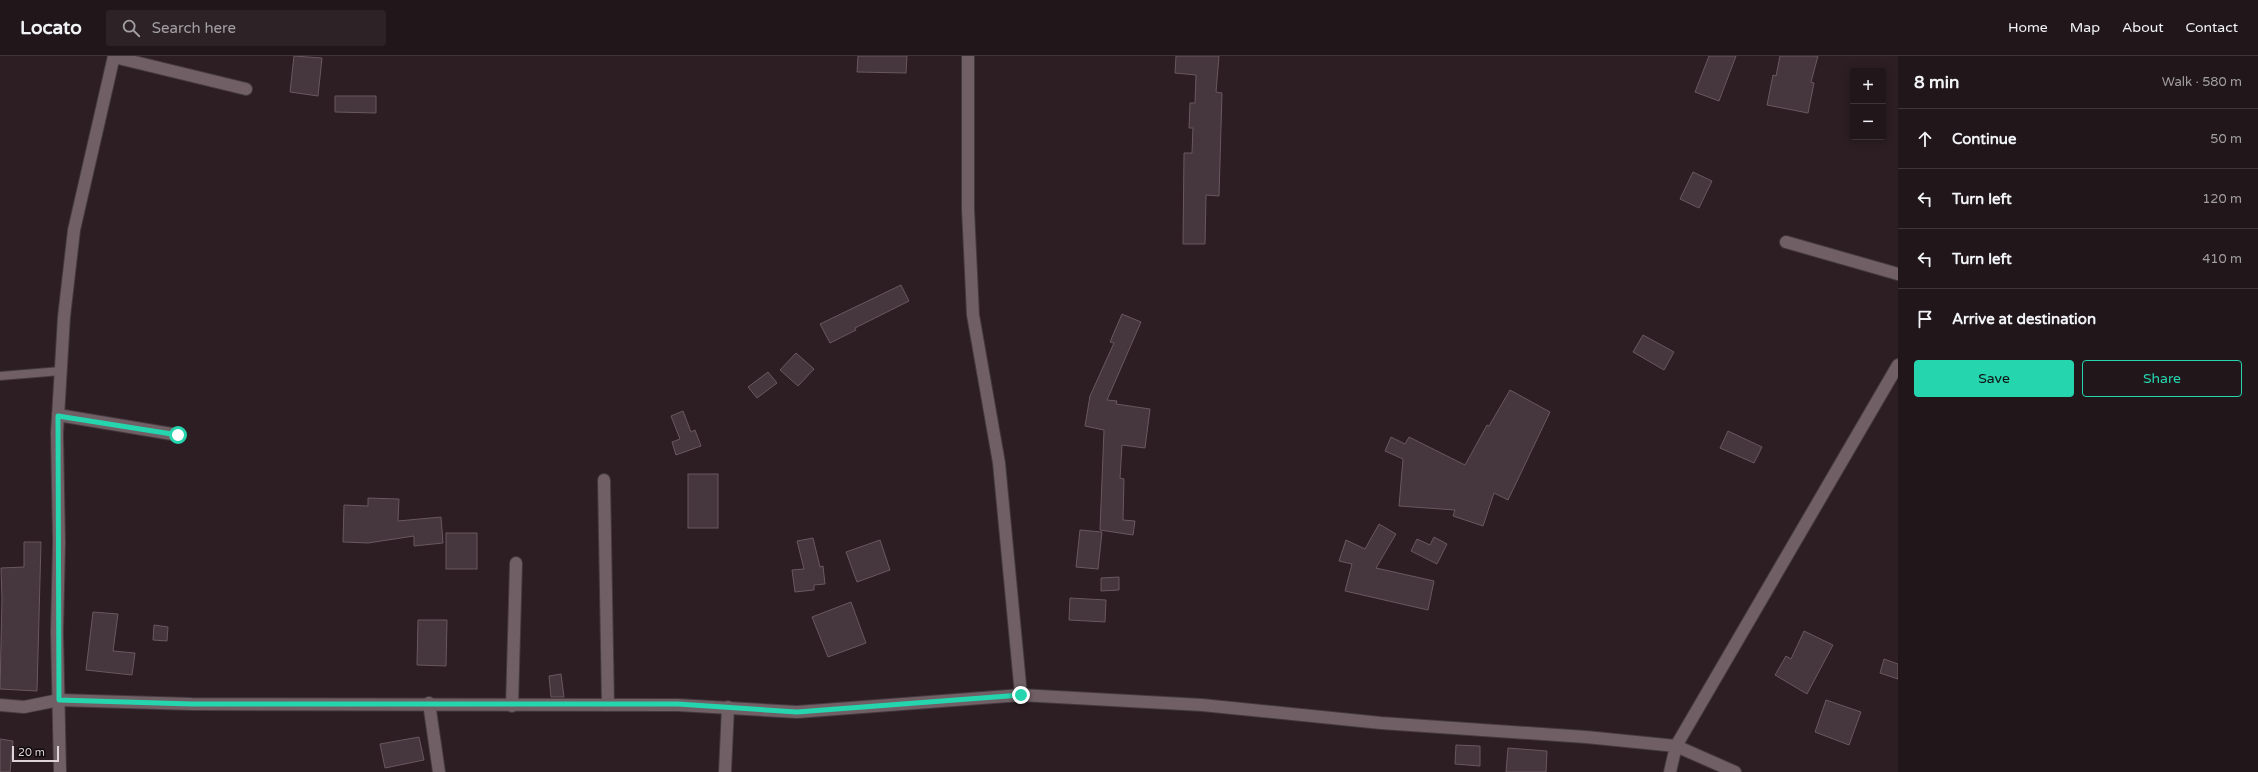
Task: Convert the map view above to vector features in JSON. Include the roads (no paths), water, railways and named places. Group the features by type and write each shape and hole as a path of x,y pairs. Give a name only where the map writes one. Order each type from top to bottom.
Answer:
{"street":[{"path":"968,56 968,210 973,316 998,463 1021,695"},
{"path":"60,772 58,416 64,316 74,230 114,57 246,89"},
{"path":"1786,242 1898,274"},
{"path":"1670,772 1676,746 1898,365"},
{"path":"58,416 178,435"},
{"path":"604,480 608,705"},
{"path":"512,706 516,563"},
{"path":"0,705 24,707 59,700 192,704 429,703 512,706 678,704 797,712 1021,695 1202,704 1381,723 1586,737 1676,746 1735,772"},
{"path":"429,703 438,772"},
{"path":"725,772 728,707"}],"lane":[{"path":"0,376 61,371"}]}
